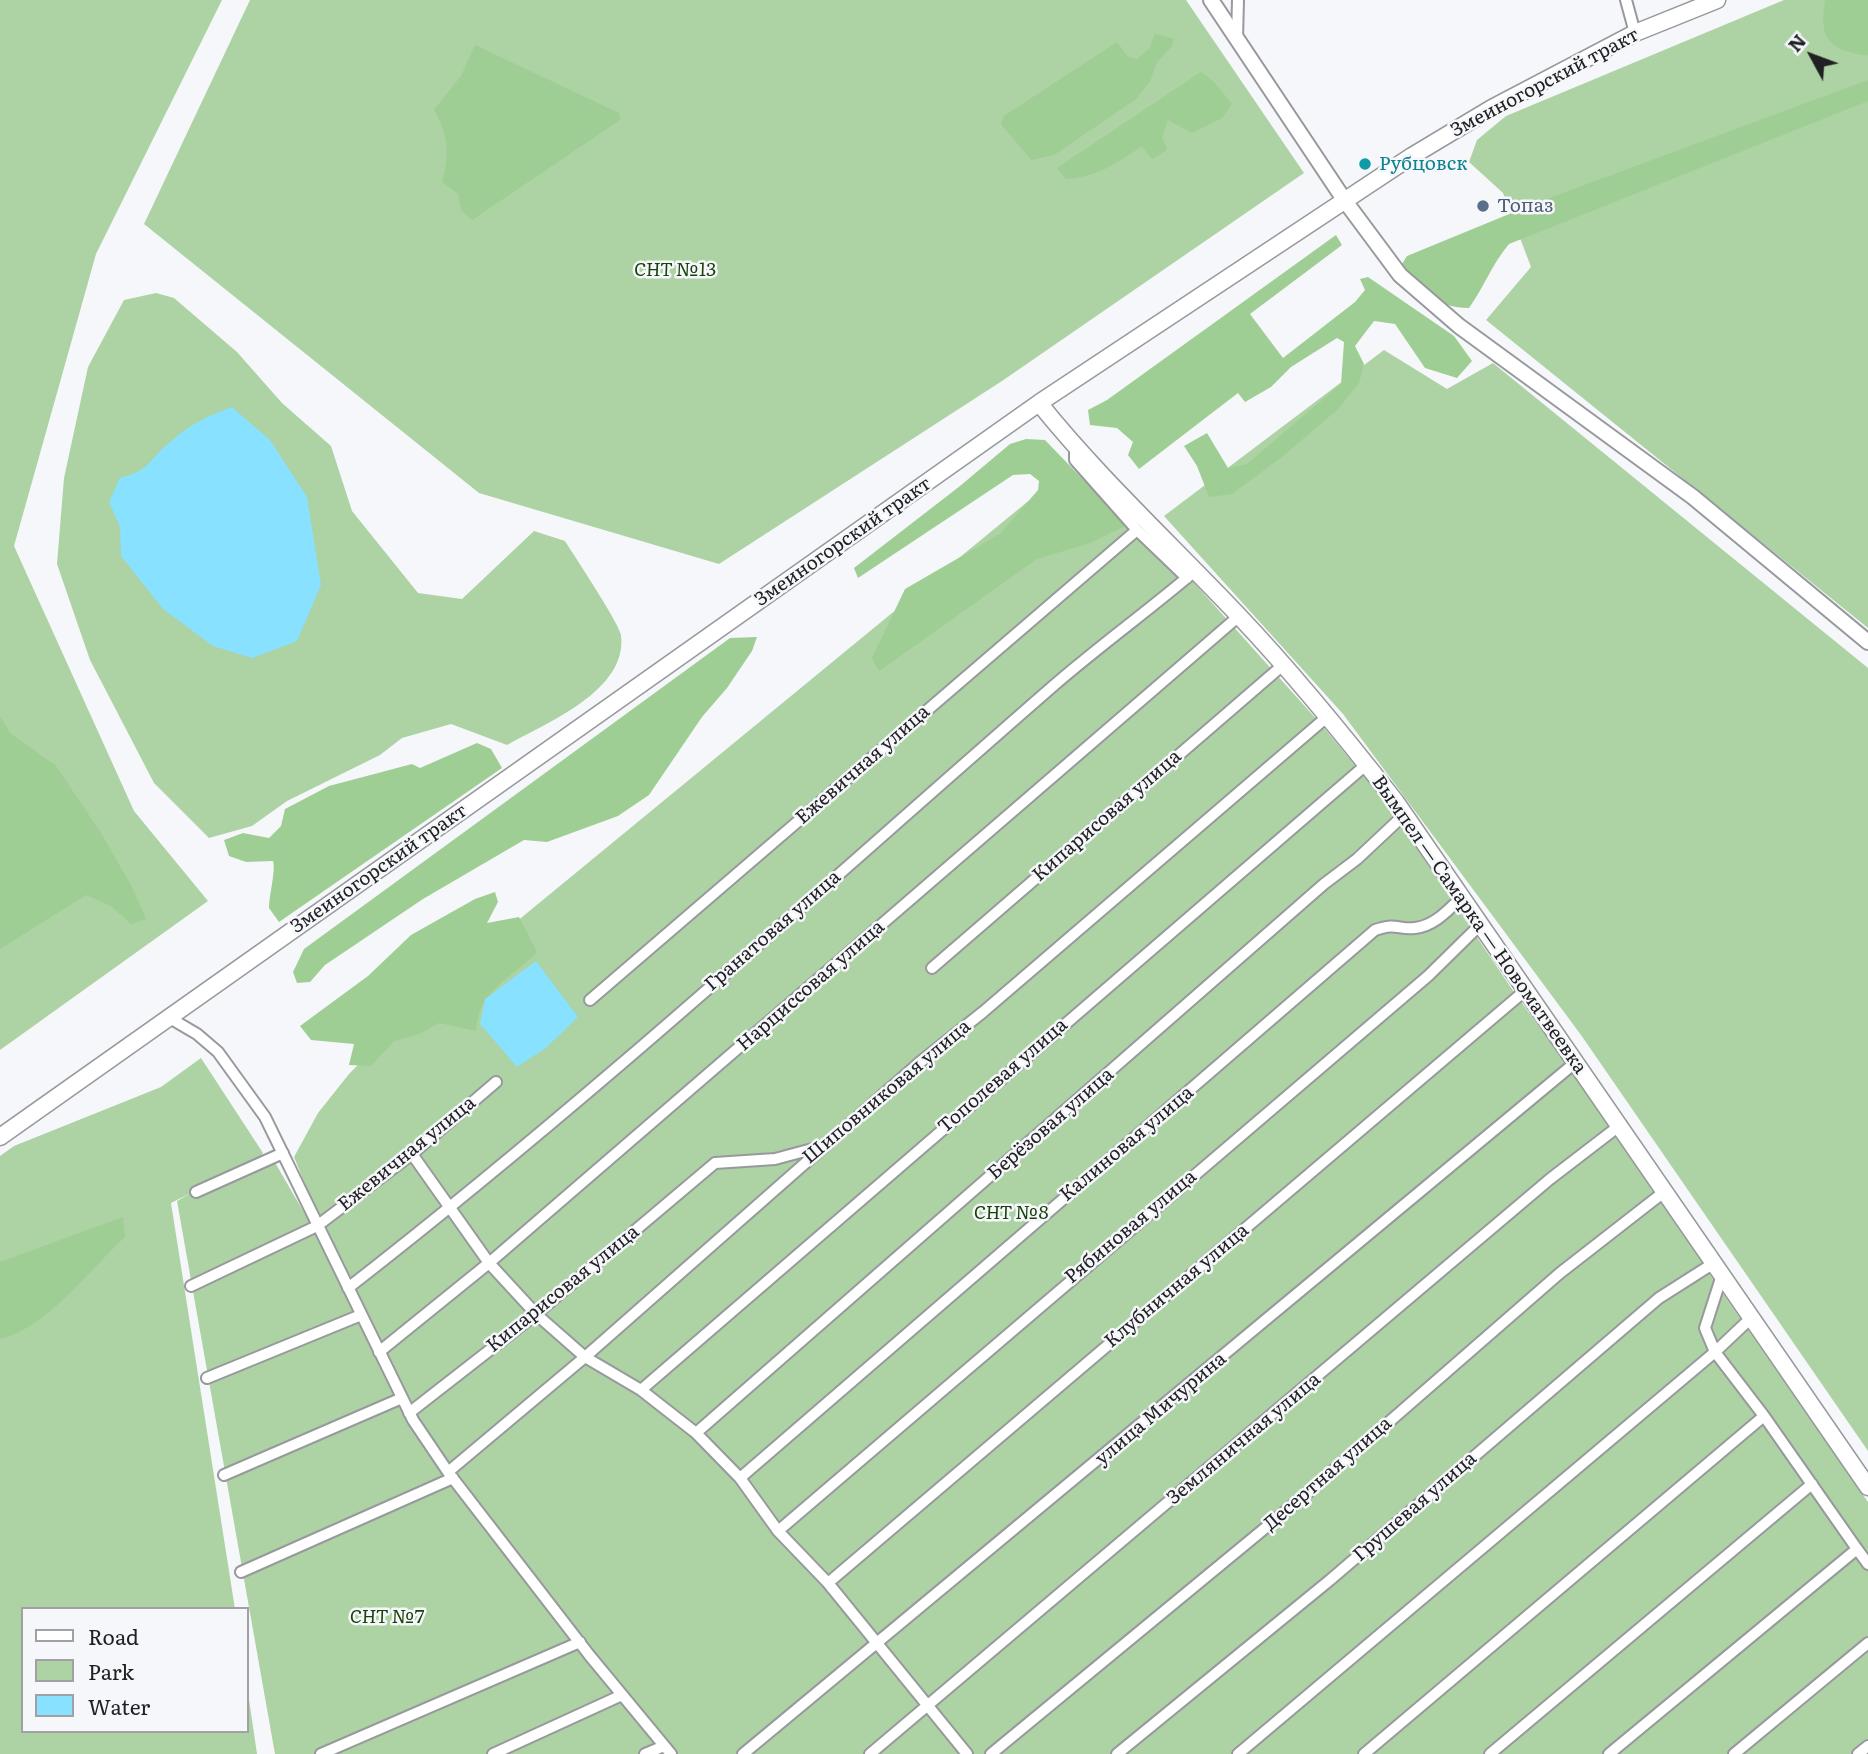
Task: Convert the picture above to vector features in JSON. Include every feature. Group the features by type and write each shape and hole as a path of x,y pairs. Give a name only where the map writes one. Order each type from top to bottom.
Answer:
{"main road":[{"name":"Змеиногорский тракт","path":"0,1137 1039,403 1345,201 1492,108 1634,33 1717,0"},
{"name":"Вымпел — Самарка — Новоматвеевка","path":"1039,403 1075,448 1191,574 1240,616 1367,764 1482,923 1868,1487"}],"street":[{"path":"1210,0 1345,201 1400,275 1440,311 1693,497 1868,642"},
{"path":"1237,39 1238,0"},
{"path":"1626,0 1634,33"},
{"path":"1075,448 1075,460 1137,530 1191,574"},
{"name":"Ежевичная улица","path":"590,1000 1137,530"},
{"name":"Гранатовая улица","path":"348,1288 450,1208 889,832 1054,685 1191,574"},
{"name":"Нарциссовая улица","path":"379,1352 489,1263 1240,616"},
{"name":"Кипарисовая улица","path":"932,968 1283,664"},
{"name":"Шиповниковая улица","path":"241,1572 450,1475 820,1148 1328,716"},
{"name":"Тополевая улица","path":"641,1390 1367,764"},
{"name":"Берёзовая улица","path":"696,1433 1324,884 1357,859 1405,814"},
{"name":"Калиновая улица","path":"740,1478 1376,930 1392,924 1415,928 1439,919 1463,896"},
{"name":"Рябиновая улица","path":"778,1531 1428,976 1482,923"},
{"name":"Клубничная улица","path":"828,1583 1527,989"},
{"path":"168,1017 197,1034 218,1052 265,1117 409,1413 450,1475 667,1750 645,1754"},
{"name":"улица Мичурина","path":"743,1754 877,1646 1576,1062"},
{"name":"Ежевичная улица","path":"191,1286 317,1226 412,1154 496,1082"},
{"name":"Земляничная улица","path":"870,1754 928,1708 1550,1179 1619,1126"},
{"name":"Кипарисовая улица","path":"409,1413 536,1314 715,1163 775,1158 820,1148"},
{"path":"196,1192 283,1153"},
{"path":"412,1154 489,1263 536,1314 585,1357 641,1390 696,1433 740,1478 778,1531 828,1583 967,1754"},
{"name":"Десертная улица","path":"991,1754 1304,1496 1560,1273 1664,1192"},
{"path":"1718,1269 1705,1328 1715,1352 1764,1416 1868,1564"},
{"name":"Грушевая улица","path":"1117,1754 1330,1580 1659,1298 1718,1269"},
{"path":"207,1378 361,1315"},
{"path":"1238,1754 1715,1352 1752,1317"},
{"path":"224,1475 402,1398"},
{"path":"1364,1754 1764,1416"},
{"path":"1490,1754 1812,1484"},
{"path":"1609,1754 1857,1549"},
{"path":"321,1754 580,1642"},
{"path":"1734,1754 1868,1643"},
{"path":"493,1754 622,1695"},
{"path":"1858,1754 1868,1746"}],"green space":[{"path":"0,0 222,0 96,254 14,546 134,811 208,901 0,1050"},
{"name":"СНТ №13","path":"250,0 1186,0 1304,173 1002,381 719,564 479,493 144,224"},
{"path":"1784,0 1868,0 1868,628 1486,320 1531,267 1503,193 1469,162 1477,140 1506,116"},
{"path":"1825,0 1868,0 1868,55 1846,51 1827,37 1823,24"},
{"path":"1155,34 1174,39 1172,46 1157,62 1150,81 1136,99 1054,155 1031,160 1001,124 1004,116 1117,42 1128,57 1137,59 1150,48"},
{"path":"475,45 619,113 620,120 472,220 461,210 458,194 442,182 447,145 434,110 461,76"},
{"path":"1201,72 1213,81 1232,104 1222,118 1192,133 1168,120 1162,137 1167,150 1152,159 1142,146 1097,172 1077,178 1066,179 1057,168"},
{"path":"1868,80 1868,101 1509,244 1469,308 1446,304 1430,295 1402,264 1407,256 1536,203"},
{"path":"1336,235 1342,245 1250,314 1283,358 1355,302 1365,290 1360,279 1368,277 1454,336 1472,361 1457,378 1425,368 1395,324 1374,321 1355,346 1364,364 1359,383 1337,410 1283,456 1232,494 1209,497 1197,466 1184,446 1207,433 1228,468 1247,464 1341,384 1344,342 1337,338 1291,367 1271,387 1245,402 1238,393 1139,469 1128,455 1133,442 1117,428 1090,425 1088,410 1107,400"},
{"path":"156,293 174,298 237,352 282,403 331,446 352,511 418,593 462,599 534,531 565,541 605,604 621,635 620,655 612,673 581,703 507,745 451,724 402,738 380,755 287,801 252,826 209,838 154,783 90,660 57,564 64,478 88,367 124,300"},
{"path":"1384,350 1447,389 1493,363 1868,668 1868,1451 1581,1035 1343,714 1164,516"},
{"path":"1026,439 1045,440 1127,525 1090,543 1037,559 879,671 872,658 905,589 1000,534 1038,490 1039,481 1030,474 1013,475 858,578 854,568 1010,444"},
{"name":"СНТ №8","path":"1066,470 1188,576 1319,722 1384,800 1516,995 1614,1128 1715,1282 1868,1502 1868,1754 275,1754 177,1201 193,1192 171,1203 235,1607 21,1607 21,1733 248,1733 248,1693 257,1754 0,1754 0,1156 14,1146 161,1087 201,1058 263,1153 260,1158 270,1154 345,1283 294,1157 318,1113 349,1074 426,996"},
{"path":"757,637 752,651 727,688 702,717 649,795 618,816 547,842 524,840 423,899 325,965 310,982 297,983 293,972 304,949 730,638"},
{"path":"0,716 10,733 56,766 101,833 132,887 146,919 131,924 111,906 86,895 0,949"},
{"path":"477,743 491,749 502,768 279,922 269,908 273,861 246,862 229,856 224,840 243,833 269,838 281,826 285,809 329,786 412,764 420,768"},
{"path":"495,892 498,902 487,923 519,917 537,952 489,995 478,1017 476,1031 439,1023 419,1034 394,1041 371,1066 349,1065 354,1044 311,1040 300,1026 368,976 411,935 475,899"},
{"path":"123,1217 125,1237 67,1296 34,1323 0,1339 0,1262"}],"water":[{"path":"232,407 270,440 307,497 321,585 297,641 252,658 213,646 163,609 121,556 120,527 109,502 120,478 138,472 191,426"},
{"path":"536,961 578,1017 547,1047 517,1067 480,1024 485,999"}],"place":[{"name":"Рубцовск","path":"1365,164"},
{"name":"Топаз","path":"1483,206"}],"park label":[{"name":"СНТ №7","path":"387,1617"}]}
